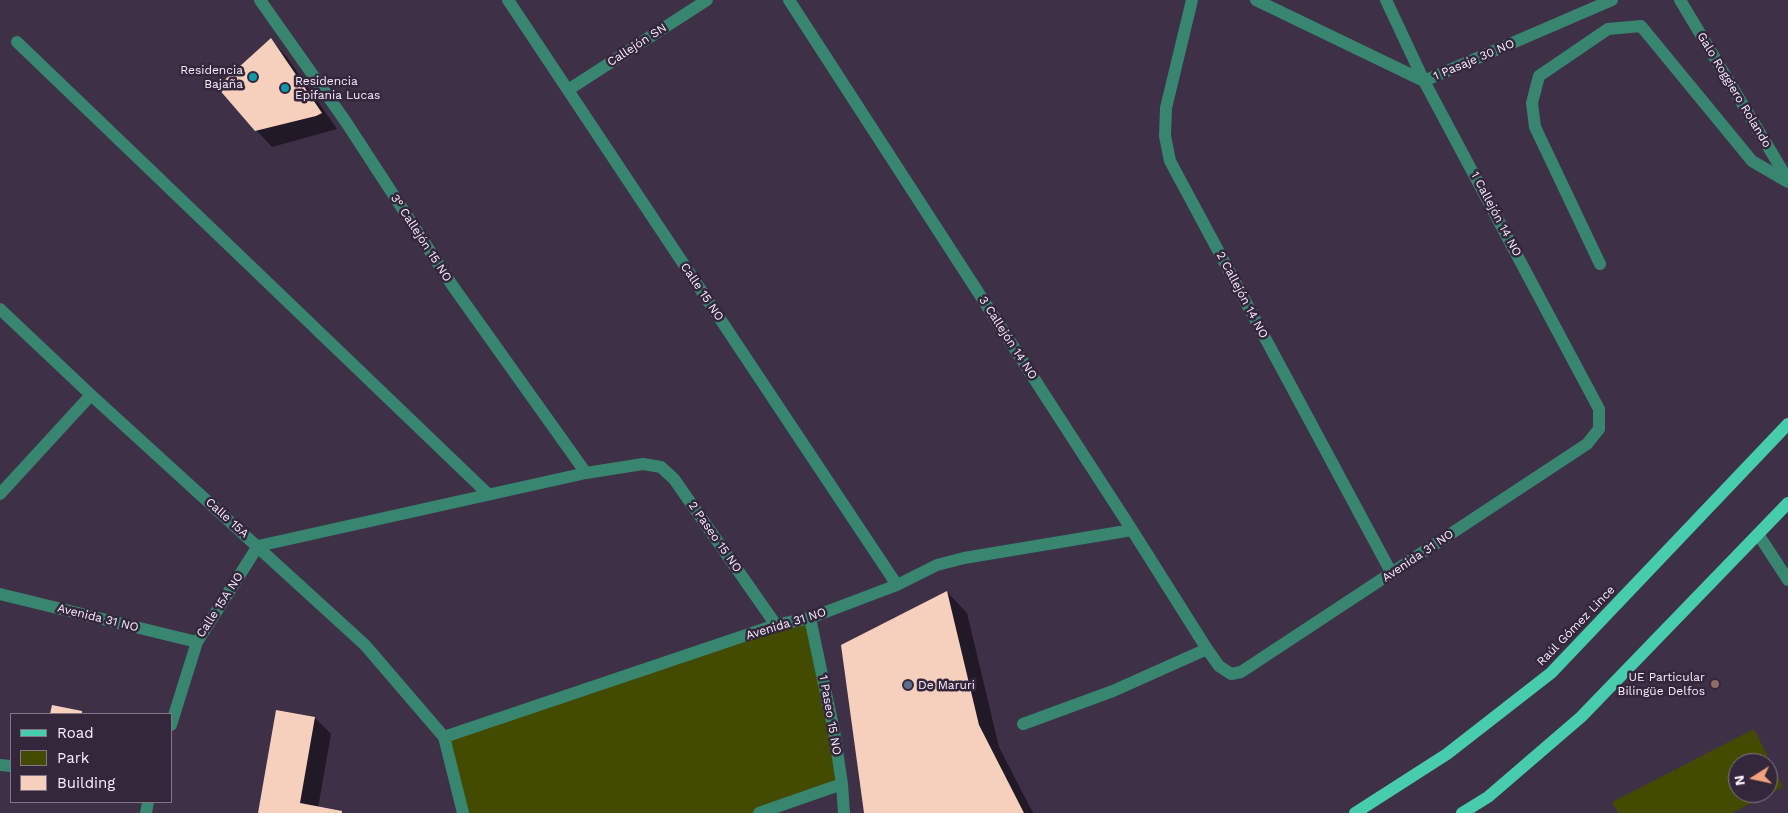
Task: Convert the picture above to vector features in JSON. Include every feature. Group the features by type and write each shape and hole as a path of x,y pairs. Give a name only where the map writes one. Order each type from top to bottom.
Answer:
{"main road":[{"name":"Raúl Gómez Lince","path":"1355,813 1447,754 1551,673 1788,424"},
{"path":"1462,813 1488,797 1581,717 1788,503"}],"street":[{"name":"3° Callejón 15 NO","path":"260,0 346,122 452,285 586,473"},
{"name":"Calle 15 NO","path":"508,0 897,585"},
{"name":"Callejón SN","path":"568,90 707,0"},
{"name":"3 Callejón 14 NO","path":"789,0 1207,649 1220,666 1231,674"},
{"name":"2 Callejón 14 NO","path":"1192,0 1166,108 1165,136 1170,160 1392,574"},
{"name":"1 Pasaje 30 NO","path":"1256,0 1424,81 1612,0"},
{"name":"1 Callejón 14 NO","path":"1386,0 1424,81 1600,408 1599,429"},
{"name":"Galo Roggiero Rolando","path":"1680,0 1788,180"},
{"path":"1600,264 1536,127 1532,103 1539,76 1608,29 1641,26 1752,161 1788,180"},
{"path":"17,42 488,494"},
{"name":"Calle 15A","path":"0,308 91,395 365,645 444,738"},
{"path":"0,494 91,395"},
{"name":"Avenida 31 NO","path":"1231,674 1241,672 1392,574 1587,444 1599,429"},
{"name":"2 Paseo 15 NO","path":"586,473 643,464 661,467 674,479 776,625"},
{"path":"258,546 586,473"},
{"name":"Avenida 31 NO","path":"444,738 776,625 810,618 897,585 937,565 964,558 1132,530"},
{"path":"1758,534 1788,580"},
{"name":"Calle 15A NO","path":"172,722 197,642 258,546"},
{"name":"Avenida 31 NO","path":"0,594 197,642"},
{"name":"1 Paseo 15 NO","path":"810,618 834,731 842,784 844,813"},
{"path":"1023,724 1113,691 1207,649"},
{"path":"444,738 463,813"},
{"path":"759,813 842,784"}],"green space":[{"path":"810,618 842,784 759,813 463,813 444,737"},
{"path":"1754,729 1766,753 1728,753 1728,803 1752,803 1732,813 1618,813 1612,802"},
{"path":"1778,777 1783,787 1778,790"}],"building":[{"path":"271,38 322,113 255,131 217,87"},
{"name":"De Maruri","path":"947,591 979,725 1024,813 864,813 841,645"},
{"path":"52,705 82,711 82,713 50,713"},
{"path":"276,710 315,717 300,803 342,811 342,813 258,813"}],"place":[{"name":"Residencia Bajaña","path":"253,77"},
{"name":"Residencia Epifania Lucas","path":"285,88"},
{"name":"UE Particular Bilingüe Delfos","path":"1715,684"},
{"name":"De Maruri","path":"908,685"}]}
